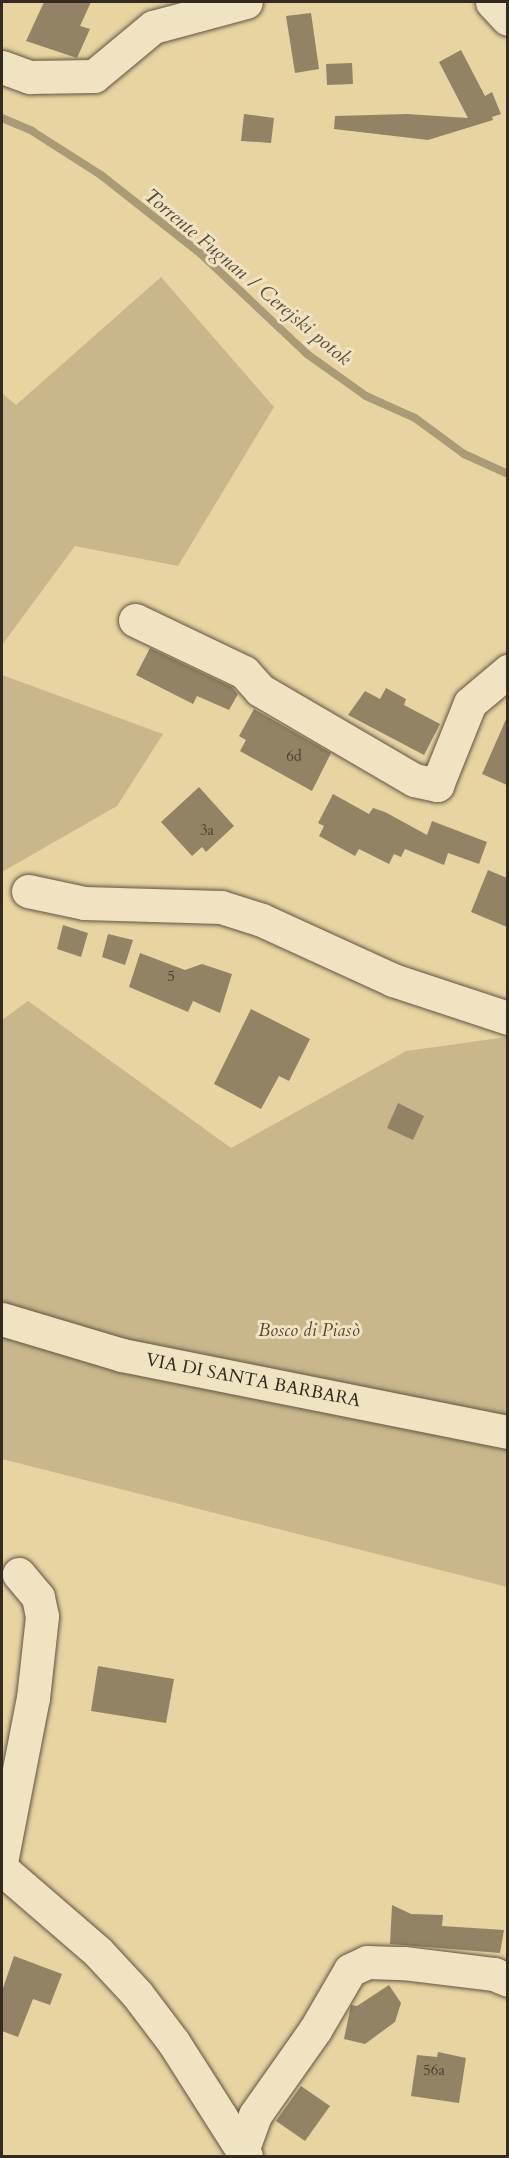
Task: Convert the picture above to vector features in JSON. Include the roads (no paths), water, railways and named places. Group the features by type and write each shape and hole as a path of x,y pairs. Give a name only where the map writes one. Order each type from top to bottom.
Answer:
{"street":[{"path":"2,67 30,77 94,76 153,27 246,2"},
{"path":"492,2 507,19"},
{"path":"135,620 244,672 260,690 414,780 437,785 470,704 507,671"},
{"path":"28,891 84,903 221,907 262,920 393,980 507,1018"},
{"name":"VIA DI SANTA BARBARA","path":"2,1318 122,1355 507,1432"},
{"path":"2,1857 33,1698 42,1616 38,1597 19,1574"},
{"path":"2,1869 98,1952 137,1994 174,2043 244,2154"},
{"path":"244,2154 255,2115 315,2030 350,1970 367,1962 404,1963 494,1974 507,1980"}],"waterway":[{"name":"Torrente Fugnan / Cerejski potok","path":"2,118 32,131 101,175 201,254 307,354 366,396 415,418 464,454 508,474"}],"park label":[{"name":"Bosco di Piasò","path":"309,1331"}]}
